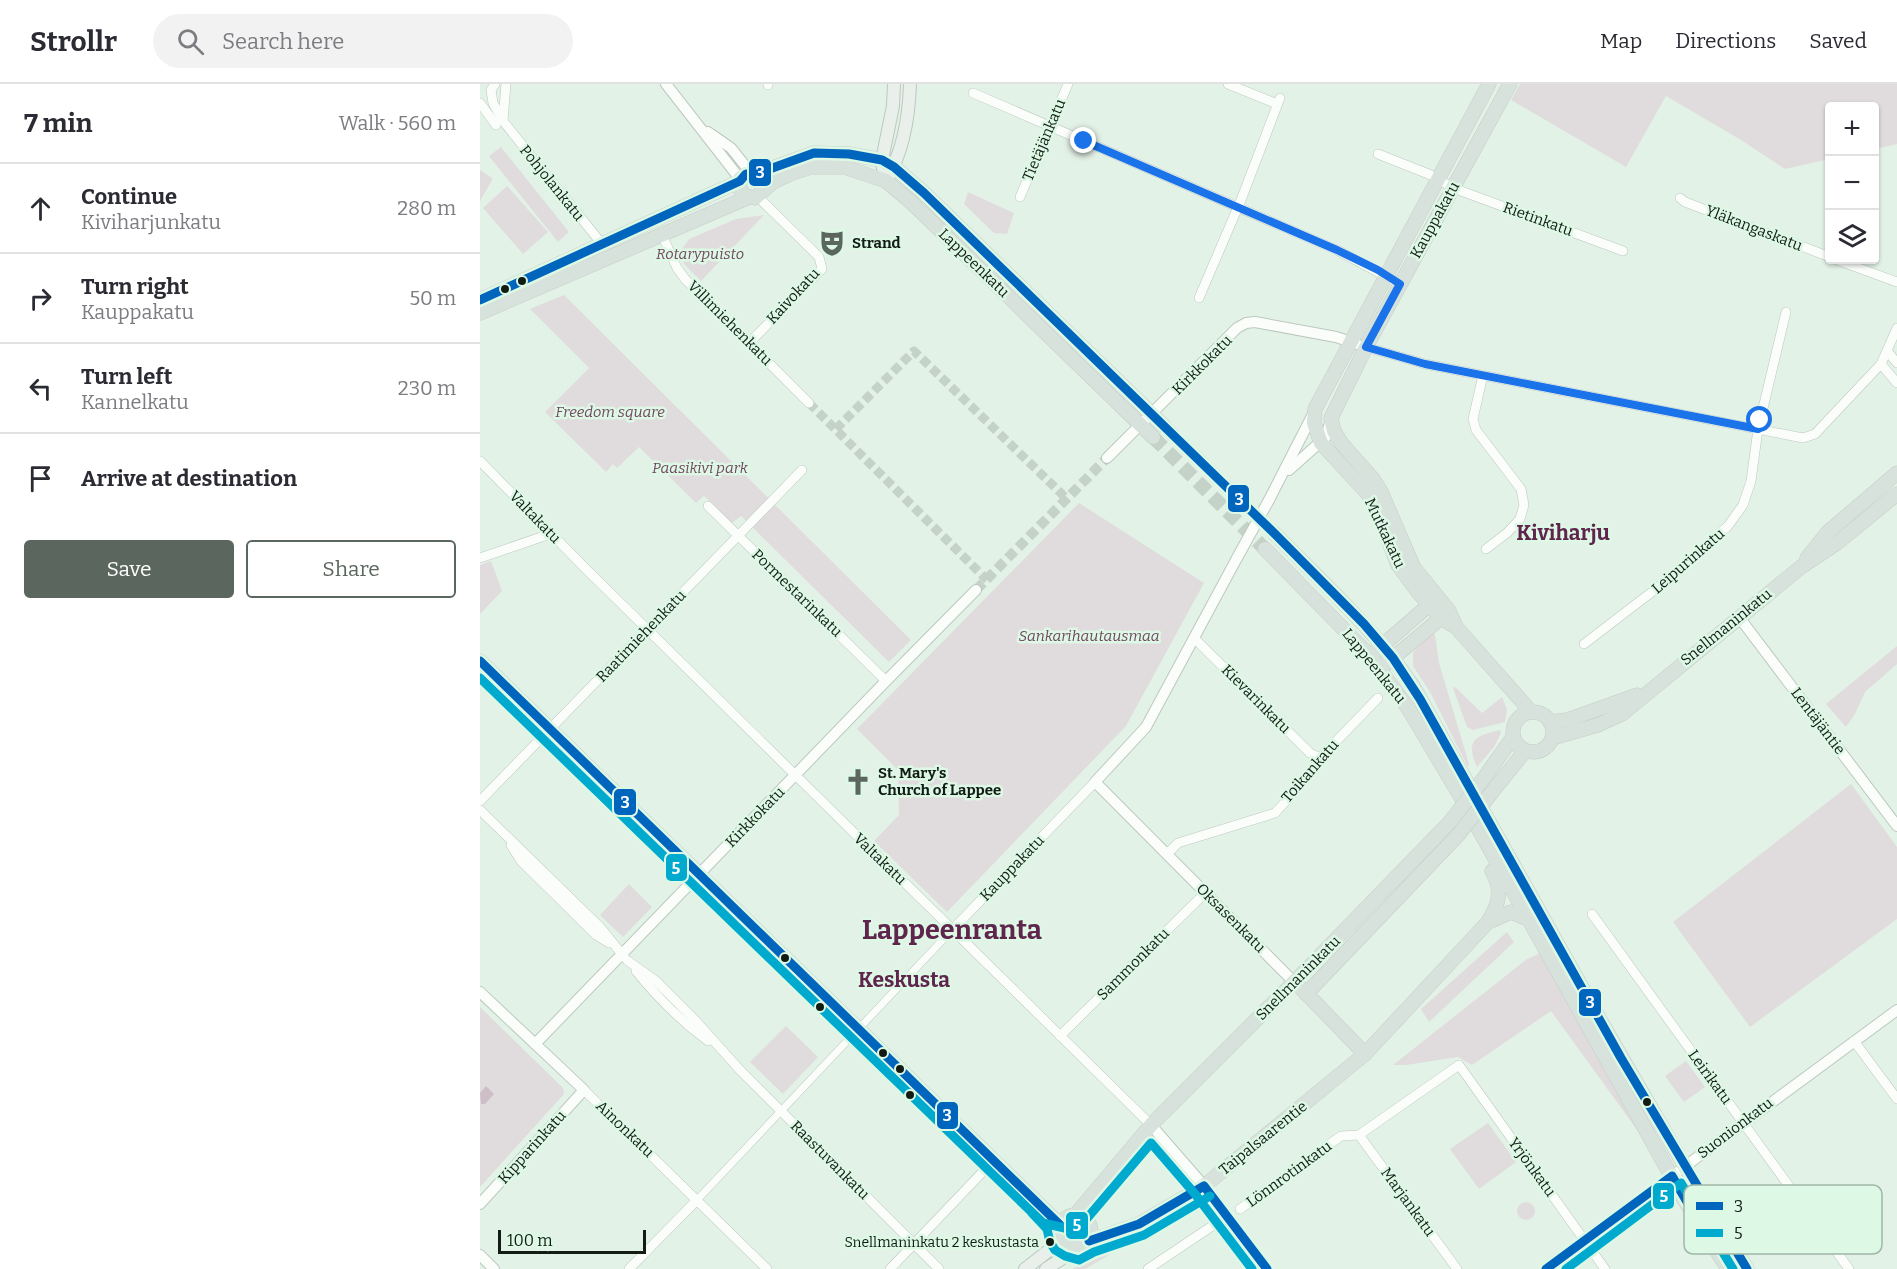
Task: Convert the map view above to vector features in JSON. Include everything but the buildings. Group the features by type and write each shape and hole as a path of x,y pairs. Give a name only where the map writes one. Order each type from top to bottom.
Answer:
{"main road":[{"path":"886,181 894,84"},
{"path":"888,163 900,151 909,104 910,84"},
{"name":"Kauppakatu","path":"1317,437 1314,423 1315,409 1489,84"},
{"name":"Kauppakatu","path":"1331,418 1366,347 1510,84"},
{"path":"480,300 747,177 814,153 849,154 888,163"},
{"name":"Lappeenkatu","path":"888,163 924,193 1164,426"},
{"name":"Lappeenkatu","path":"480,314 757,195 782,178 811,167 844,167 886,181 938,228 1153,436"},
{"path":"747,177 763,180 757,195 740,191 747,177"},
{"name":"Mutkakatu","path":"1331,418 1334,431 1342,444 1373,478 1382,492 1414,568 1434,601"},
{"name":"Mutkakatu","path":"1317,437 1368,494 1376,508 1398,565 1434,601 1530,712"},
{"name":"Snellmaninkatu","path":"1801,567 1828,532 1897,473"},
{"name":"Snellmaninkatu","path":"1552,738 1598,725 1622,714 1801,567 1837,543 1897,494"},
{"name":"Lappeenkatu","path":"1275,534 1383,645 1420,699 1696,1185"},
{"name":"Lappeenkatu","path":"1265,549 1380,669 1408,708 1476,824"},
{"path":"1370,656 1434,601"},
{"path":"1380,669 1445,614"},
{"path":"480,661 1050,1214 1066,1223 1086,1218 1091,1228 1083,1244 1065,1243 1066,1223"},
{"name":"Snellmaninkatu","path":"1550,722 1567,720 1605,708 1652,688"},
{"path":"1530,712 1541,714 1550,722 1552,738 1539,752 1525,751 1520,748 1513,737 1512,730 1518,718 1530,712"},
{"name":"Snellmaninkatu","path":"1066,1223 1151,1125 1450,822 1513,737"},
{"name":"Snellmaninkatu","path":"1306,994 1458,835 1525,751"},
{"path":"1476,824 1684,1196"},
{"path":"1476,824 1499,886 1497,904 1488,922"},
{"path":"1488,922 1511,912 1528,919"},
{"name":"Taipalsaarentie","path":"1046,1269 1083,1244 1139,1224 1204,1186 1365,1054 1488,922"},
{"name":"Oksasenkatu","path":"1294,982 1365,1054"},
{"path":"1025,1269 1052,1248 1066,1223"},
{"path":"1719,1254 1728,1269"},
{"name":"Lappeenkatu","path":"1738,1254 1747,1269"}],"street":[{"path":"495,84 491,90 500,123"},
{"path":"500,123 506,84"},
{"path":"666,84 701,127 731,148 747,177"},
{"name":"Tietäjänkatu","path":"1020,197 1068,84"},
{"path":"1199,298 1238,206 1278,101 1228,84"},
{"path":"973,93 1337,250 1400,284"},
{"name":"Pohjolankatu","path":"480,103 500,123 602,244"},
{"name":"Rietinkatu","path":"1378,154 1438,179 1453,188 1623,251"},
{"name":"Kaivokatu","path":"749,343 822,269 819,257 757,195"},
{"name":"Yläkangaskatu","path":"1680,198 1685,202 1825,255"},
{"name":"Villimiehenkatu","path":"662,235 677,268 685,279 809,403"},
{"path":"1848,264 1897,282"},
{"name":"Leipurinkatu","path":"1584,644 1661,585 1728,526 1743,505 1751,481 1758,429 1785,312"},
{"name":"Kirkkokatu","path":"1107,458 1237,328 1246,323 1255,322 1351,342"},
{"path":"1351,342 1425,364 1803,438 1815,434 1881,364 1897,328"},
{"path":"1888,352 1897,363"},
{"path":"1881,364 1897,383"},
{"path":"1483,375 1473,418 1476,430 1521,489 1524,505 1520,519 1507,533 1486,549"},
{"name":"Kauppakatu","path":"629,1269 1146,728 1284,474 1331,418"},
{"name":"Kauppakatu","path":"1284,474 1317,437"},
{"name":"Mutkakatu","path":"1317,437 1342,444"},
{"name":"Valtakatu","path":"480,461 647,630 1151,1125 1204,1186 1267,1269"},
{"name":"Raatimiehenkatu","path":"480,801 802,470"},
{"name":"Pormestarinkatu","path":"708,506 886,681"},
{"path":"480,558 550,534"},
{"name":"Kirkkokatu","path":"535,1044 976,590"},
{"name":"Lentäjäntie","path":"1739,617 1897,826"},
{"name":"Kievarinkatu","path":"1194,638 1310,753 1320,758"},
{"name":"Toikankatu","path":"1167,854 1178,843 1275,813 1315,769 1320,758 1378,698"},
{"name":"Oksasenkatu","path":"1095,782 1294,982"},
{"name":"Raastuvankatu","path":"480,810 601,928 622,954 656,981 781,1112 939,1269"},
{"name":"Sammonkatu","path":"1060,1036 1205,892"},
{"name":"Leirikatu","path":"1592,914 1788,1185"},
{"name":"Ainonkatu","path":"480,992 767,1269"},
{"name":"Suonionkatu","path":"1546,1269 1897,1010"},
{"path":"1854,1041 1897,1099"},
{"name":"Lönnrotinkatu","path":"1240,1209 1341,1136 1359,1135 1459,1065"},
{"name":"Yrjönkatu","path":"1459,1065 1605,1269"},
{"name":"Kipparinkatu","path":"480,1204 584,1090"},
{"name":"Marjankatu","path":"1359,1135 1457,1269"},
{"path":"890,1269 994,1160"},
{"path":"1148,1269 1227,1216"},
{"name":"Leirikatu","path":"1838,1254 1849,1269"},
{"path":"480,1255 494,1269"}],"green space":[{"path":"1520,84 1897,84 1897,144 1879,148 1879,102 1825,102 1825,160 1785,169 1666,96 1626,167 1511,100"},
{"path":"501,147 569,232 558,242 489,156"},
{"path":"480,170 492,180 480,201"},
{"path":"507,186 548,232 523,254 483,208"},
{"path":"968,192 1014,213 1007,234 994,233 964,204"},
{"name":"Rotarypuisto","path":"764,215 701,281 684,264 680,252 689,239 736,219"},
{"path":"564,295 911,640 889,662 741,516 732,523 704,496 696,503 639,447 617,468 613,464 606,472 545,412 589,368 530,309"},
{"name":"Sankarihautausmaa","path":"1079,503 1204,583 1126,726 947,912 874,841 899,815 898,770 857,729"},
{"path":"491,561 502,591 480,614 480,565"},
{"path":"1435,634 1439,663 1468,767 1430,692 1413,666 1413,653 1428,636"},
{"path":"1897,646 1897,664 1865,692 1846,727 1826,704"},
{"path":"1455,687 1482,713 1502,697 1507,709 1505,722 1473,730 1467,727 1453,688"},
{"path":"1500,730 1501,733 1494,747 1477,767 1472,745 1479,737"},
{"path":"1851,784 1897,847 1897,919 1750,1027 1673,922"},
{"path":"629,884 652,907 623,937 600,915"},
{"path":"1507,932 1514,942 1429,1022 1421,1009"},
{"path":"1541,953 1643,1138 1551,1011 1472,1065 1458,1057 1393,1065 1527,959"},
{"path":"480,1007 563,1088 564,1094 480,1187"},
{"path":"786,1026 818,1057 783,1094 750,1062"},
{"path":"1686,1061 1705,1087 1684,1102 1665,1076"},
{"path":"1488,1123 1516,1162 1479,1189 1450,1149"},
{"path":"1526,1202 1534,1207 1535,1211 1530,1219 1526,1220 1518,1215 1517,1211 1522,1203"},
{"path":"1188,1203 1192,1207 1085,1269 1072,1269 1138,1233"}],"shaded area":[{"path":"486,1086 494,1094 485,1104 481,1104 480,1093"}],"tunnel":[{"path":"836,429 914,351 1067,499"},
{"path":"809,403 987,580"},
{"path":"1164,426 1275,534"},
{"path":"1153,437 1265,549"},
{"path":"976,590 1107,458"}],"transit line":[{"name":"3","path":"480,300 740,181 746,174 756,174 814,153 849,154 882,160 894,167 924,193 1275,534 1364,624 1393,658 1420,699 1621,1058 1697,1185"},
{"name":"3","path":"480,661 1060,1225"},
{"name":"5","path":"480,678 1043,1223 1069,1229 1083,1223 1151,1143 1195,1194 1252,1269"},
{"name":"3","path":"1546,1269 1672,1176 1684,1197"},
{"name":"5","path":"1566,1269 1681,1183 1684,1188"},
{"name":"3","path":"1089,1241 1139,1224 1204,1186 1267,1269"},
{"name":"5","path":"1032,1213 1047,1229 1050,1242 1055,1250 1079,1260 1094,1252 1144,1235 1210,1196"},
{"name":"5","path":"1724,1254 1733,1269"},
{"name":"3","path":"1738,1254 1747,1269"}],"place":[{"name":"Strand","path":"832,243"},
{"name":"St. Mary's Church of Lappee","path":"858,782"},
{"name":"Snellmaninkatu 2 keskustasta","path":"1050,1242"}],"district":[{"name":"Kiviharju","path":"1563,533"},
{"name":"Lappeenranta","path":"952,930"},
{"name":"Keskusta","path":"904,980"}],"route":[{"path":"1084,141 1337,250 1378,270 1400,284 1366,347 1425,364 1758,429 1760,420"}],"park label":[{"name":"Freedom square","path":"610,412"},
{"name":"Paasikivi park","path":"700,468"}]}
